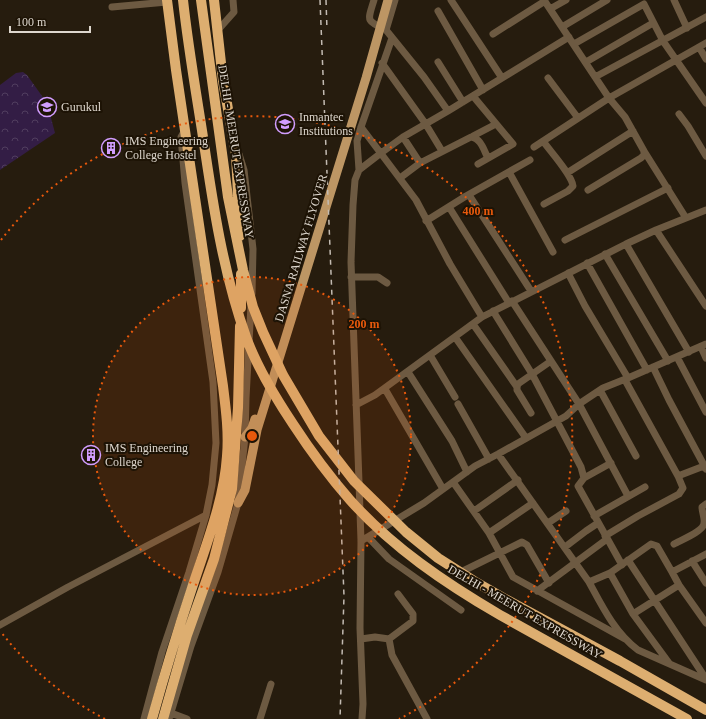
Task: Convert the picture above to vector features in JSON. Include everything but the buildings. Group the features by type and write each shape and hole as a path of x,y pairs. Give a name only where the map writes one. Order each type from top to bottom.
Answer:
{"highway":[{"name":"DELHI - MEERUT EXPRESSWAY","path":"183,0 212,201 228,275 247,338 263,374 283,409 324,469 350,501 402,550 436,575 470,597 687,719"},
{"name":"DELHI - MEERUT EXPRESSWAY","path":"201,0 228,197 243,270 253,307 283,375 319,436 336,460 354,481 406,532 438,558 474,581 706,710"},
{"path":"168,717 187,635 214,559 232,489 238,416 241,304 240,217 236,154 223,81 214,0"},
{"path":"152,719 176,634 215,518 224,478 227,456 227,415 167,1"}],"main road":[{"name":"DASNA RAILWAY FLYOVER","path":"245,437 249,433 253,424 360,77 382,0"},
{"name":"DASNA RAILWAY FLYOVER","path":"238,503 245,490 252,451 366,78 388,0"}],"street":[{"path":"218,30 234,12 233,0"},
{"path":"374,0 369,18 370,22 386,30 424,77 448,111"},
{"path":"386,30 395,0"},
{"path":"451,0 502,78"},
{"path":"550,9 566,0"},
{"path":"562,27 607,0"},
{"path":"674,0 687,28"},
{"path":"112,7 167,1"},
{"path":"493,34 545,1 609,98 625,117 644,151 686,218"},
{"path":"574,44 644,4 663,41 706,103"},
{"path":"438,11 483,90"},
{"path":"595,77 706,17"},
{"path":"586,62 653,23"},
{"path":"359,170 403,137 569,37"},
{"path":"362,719 361,541 351,277 353,205 355,180 359,170 357,141 360,127 392,38"},
{"path":"534,147 609,98 706,43"},
{"path":"699,47 706,59"},
{"path":"438,62 463,102"},
{"path":"382,63 442,151"},
{"path":"548,78 578,118"},
{"path":"473,96 513,144 478,164"},
{"path":"678,114 688,126 706,156"},
{"path":"400,178 420,163 496,124"},
{"path":"360,127 416,200 450,264 482,317"},
{"path":"187,719 168,717 191,646 215,580 238,503 238,482 245,437 253,249 244,170 231,128"},
{"path":"144,719 162,652 189,572 214,489 216,443 213,382 185,184 181,137 185,129"},
{"path":"567,173 633,131"},
{"path":"473,136 478,140 488,158"},
{"path":"403,137 420,163"},
{"path":"543,141 573,182 573,186 568,191 544,204"},
{"path":"588,190 641,158 644,155 644,151"},
{"path":"426,221 530,160"},
{"path":"509,172 553,252"},
{"path":"565,240 668,188"},
{"path":"469,195 531,291"},
{"path":"449,207 510,302 579,404 628,496"},
{"path":"356,405 384,389 482,317 626,244 706,210"},
{"path":"656,230 706,306"},
{"path":"626,244 689,352"},
{"path":"606,254 668,361"},
{"path":"587,263 669,400 705,467 678,476"},
{"path":"537,591 576,563 606,538 638,516 679,494 683,488 627,379 568,273"},
{"path":"351,277 378,277 387,283"},
{"path":"493,311 532,374 581,467 584,478"},
{"path":"473,324 517,387 517,390 531,413"},
{"path":"455,337 526,438"},
{"path":"361,541 424,503 467,472 566,416 579,404 600,390 703,346 706,358"},
{"path":"430,355 489,459"},
{"path":"677,357 706,412"},
{"path":"517,387 518,384 551,361"},
{"path":"408,372 452,441 467,472"},
{"path":"384,389 443,489"},
{"path":"600,390 636,456"},
{"path":"215,408 246,405"},
{"path":"498,454 576,563 611,621 625,639"},
{"path":"611,463 584,478 578,486 622,565"},
{"path":"474,511 518,480"},
{"path":"214,489 238,482"},
{"path":"453,482 489,533 513,577 625,639 638,650 706,680"},
{"path":"594,516 645,487"},
{"path":"489,533 533,503"},
{"path":"674,544 699,531 703,527 704,521 702,507 706,504"},
{"path":"548,524 566,511"},
{"path":"0,625 68,587 206,515"},
{"path":"565,547 598,523"},
{"path":"368,537 390,559 461,610"},
{"path":"465,570 522,542 525,543 549,583"},
{"path":"588,582 610,573 651,544 657,546 679,585 706,623"},
{"path":"672,572 706,554"},
{"path":"628,560 706,680"},
{"path":"692,561 706,583"},
{"path":"189,572 215,580"},
{"path":"610,573 633,614 669,664"},
{"path":"633,614 679,585"},
{"path":"361,638 375,637 389,639 410,625 414,618 413,614 398,594"},
{"path":"389,639 392,654 427,719"},
{"path":"260,719 271,684"}],"green space":[{"path":"23,72 27,75 47,103 55,133 0,170 0,85 16,73"}],"railway":[{"path":"320,0 344,596 340,719"},
{"path":"326,0 327,30"}],"place":[{"name":"Gurukul","path":"47,107"},
{"name":"Inmantec Institutions","path":"285,124"},
{"name":"IMS Engineering College Hostel","path":"111,148"},
{"name":"IMS Engineering College","path":"91,455"}]}
